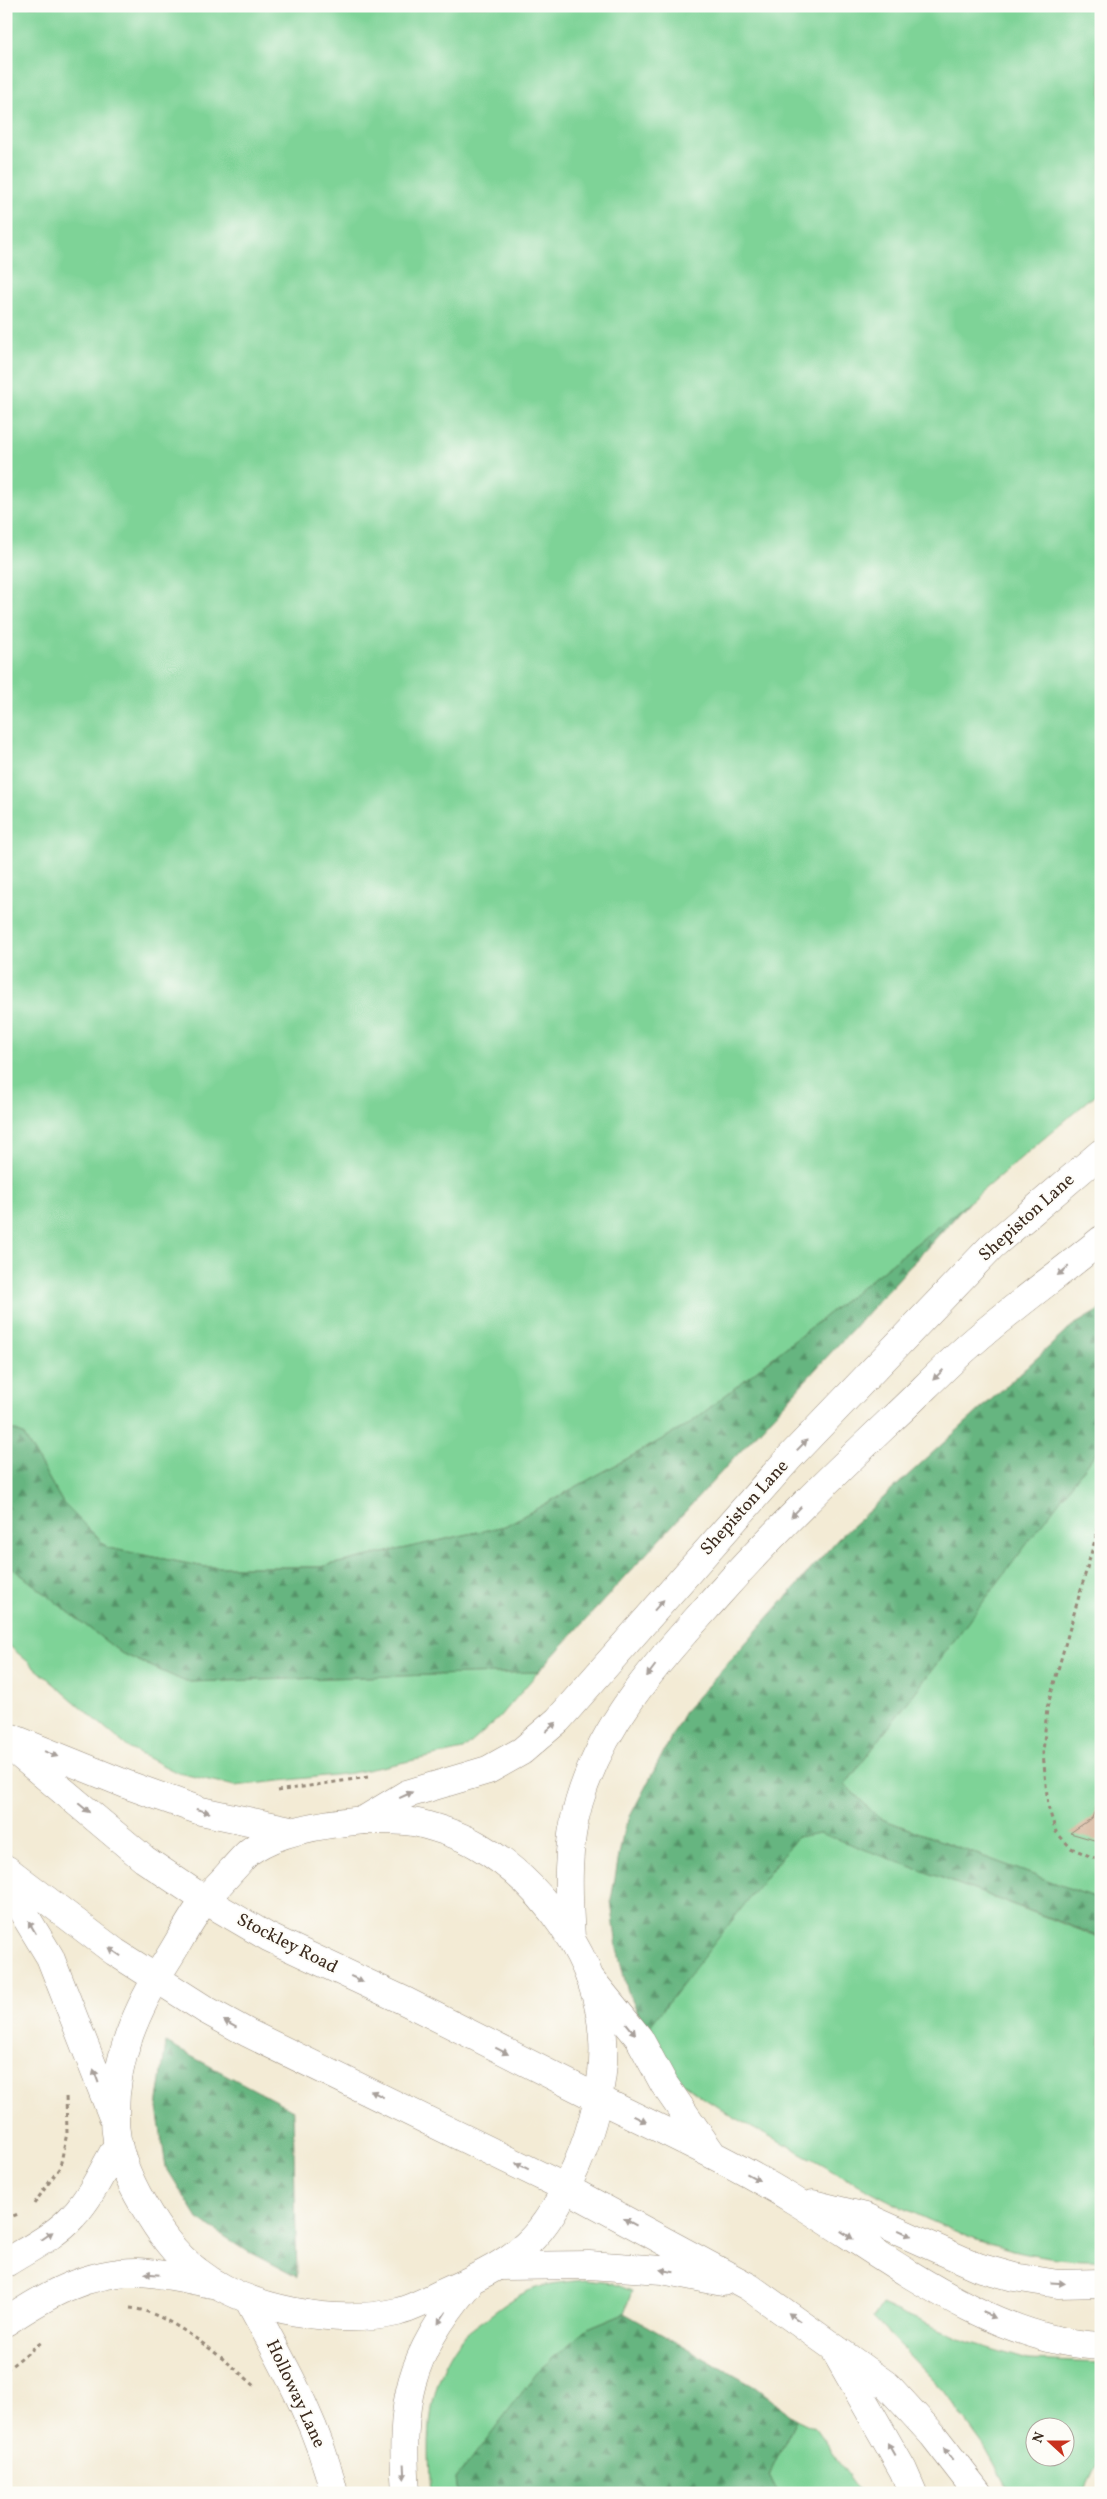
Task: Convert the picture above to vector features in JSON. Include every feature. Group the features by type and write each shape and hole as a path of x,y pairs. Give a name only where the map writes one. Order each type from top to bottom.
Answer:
{"main road":[{"name":"Shepiston Lane","path":"364,1820 407,1794 488,1770 522,1751 558,1720 789,1458 992,1246 1101,1153"},
{"path":"571,1938 568,1887 571,1844 579,1802 593,1767 617,1717 656,1664 739,1572 852,1457 971,1344 1101,1240"},
{"path":"6,1736 128,1785 201,1811 295,1831"},
{"name":"Stockley Road","path":"6,1743 144,1859 205,1900 268,1937 407,2002 713,2156 792,2199"},
{"path":"6,2263 73,2216 89,2193 116,2132 116,2089 129,2032 156,1979 205,1900 252,1849 295,1831 335,1823 364,1820 414,1822 475,1844 514,1871 554,1915 571,1938 590,1978 603,2030 604,2050 589,2136 550,2219 527,2246 500,2266 398,2312 364,2317 329,2316 296,2312 248,2299 217,2285 159,2274 121,2273 63,2287 6,2322"},
{"path":"6,1869 108,1946 156,1979 248,2034 566,2188 749,2287 888,2386 933,2435 978,2493"},
{"path":"6,1884 50,1957 116,2132 125,2170 134,2189 159,2230 181,2257 217,2285"},
{"path":"590,1978 639,2038 664,2084 713,2156"},
{"path":"792,2199 866,2217 978,2267 1014,2277 1058,2284 1101,2282"},
{"path":"792,2199 919,2279 957,2300 1000,2320 1044,2337 1101,2346"},
{"path":"500,2266 589,2265 662,2270 749,2287"},
{"path":"406,2493 403,2453 406,2402 413,2376 423,2351 443,2315 472,2280"},
{"name":"Holloway Lane","path":"248,2299 308,2413 328,2466 334,2493"},
{"path":"833,2346 903,2470 913,2493"}],"path":[{"path":"1101,1519 1047,1708 1043,1753 1048,1806 1056,1832 1071,1848 1101,1861"},
{"path":"267,1792 374,1776"},
{"path":"32,2207 60,2167 67,2133 66,2088"},
{"path":"6,2219 23,2211"},
{"path":"124,2307 149,2312 196,2339 255,2386 261,2394"},
{"path":"6,2370 48,2337"}],"green space":[{"path":"6,6 1101,6 1101,1090 969,1202 688,1425 505,1526 320,1567 205,1567 108,1548 63,1503 23,1434 6,1427"},
{"path":"969,1202 538,1672 186,1682 121,1653 6,1563 6,1427 23,1434 63,1503 108,1548 205,1567 320,1567 505,1526 688,1425"},
{"path":"1101,1309 1101,1446 845,1785 879,1818 1101,1900 1101,1937 820,1833 797,1837 646,2031 627,1989 617,1948 611,1900 624,1828 685,1711 838,1539 1072,1326"},
{"path":"1101,1445 1101,1900 879,1818 845,1785"},
{"path":"6,1563 121,1653 186,1682 538,1672 500,1717 463,1750 352,1773 235,1786 178,1773 130,1749 6,1643"},
{"path":"820,1832 1101,1938 1101,2260 1060,2258 1020,2252 981,2241 943,2226 869,2190 721,2109 678,2078 665,2062 646,2031 797,1837"},
{"path":"166,2043 293,2110 297,2277 247,2251 198,2219 166,2167 157,2108"},
{"path":"585,2280 612,2283 632,2291 624,2313 588,2328 481,2448 456,2479 458,2493 431,2493 429,2452 431,2413 441,2375 449,2357 461,2339 501,2307 533,2289 555,2283"},
{"path":"882,2304 968,2342 1028,2360 1101,2363 1101,2455 1083,2493 1010,2493 984,2446 944,2391 873,2318"},
{"path":"624,2313 755,2387 796,2419 769,2475 778,2493 458,2493 456,2479 540,2369 588,2328"},
{"path":"796,2419 815,2428 861,2493 778,2493 769,2475"}],"building":[{"path":"1101,1795 1101,1842 1070,1833 1092,1818"}]}
